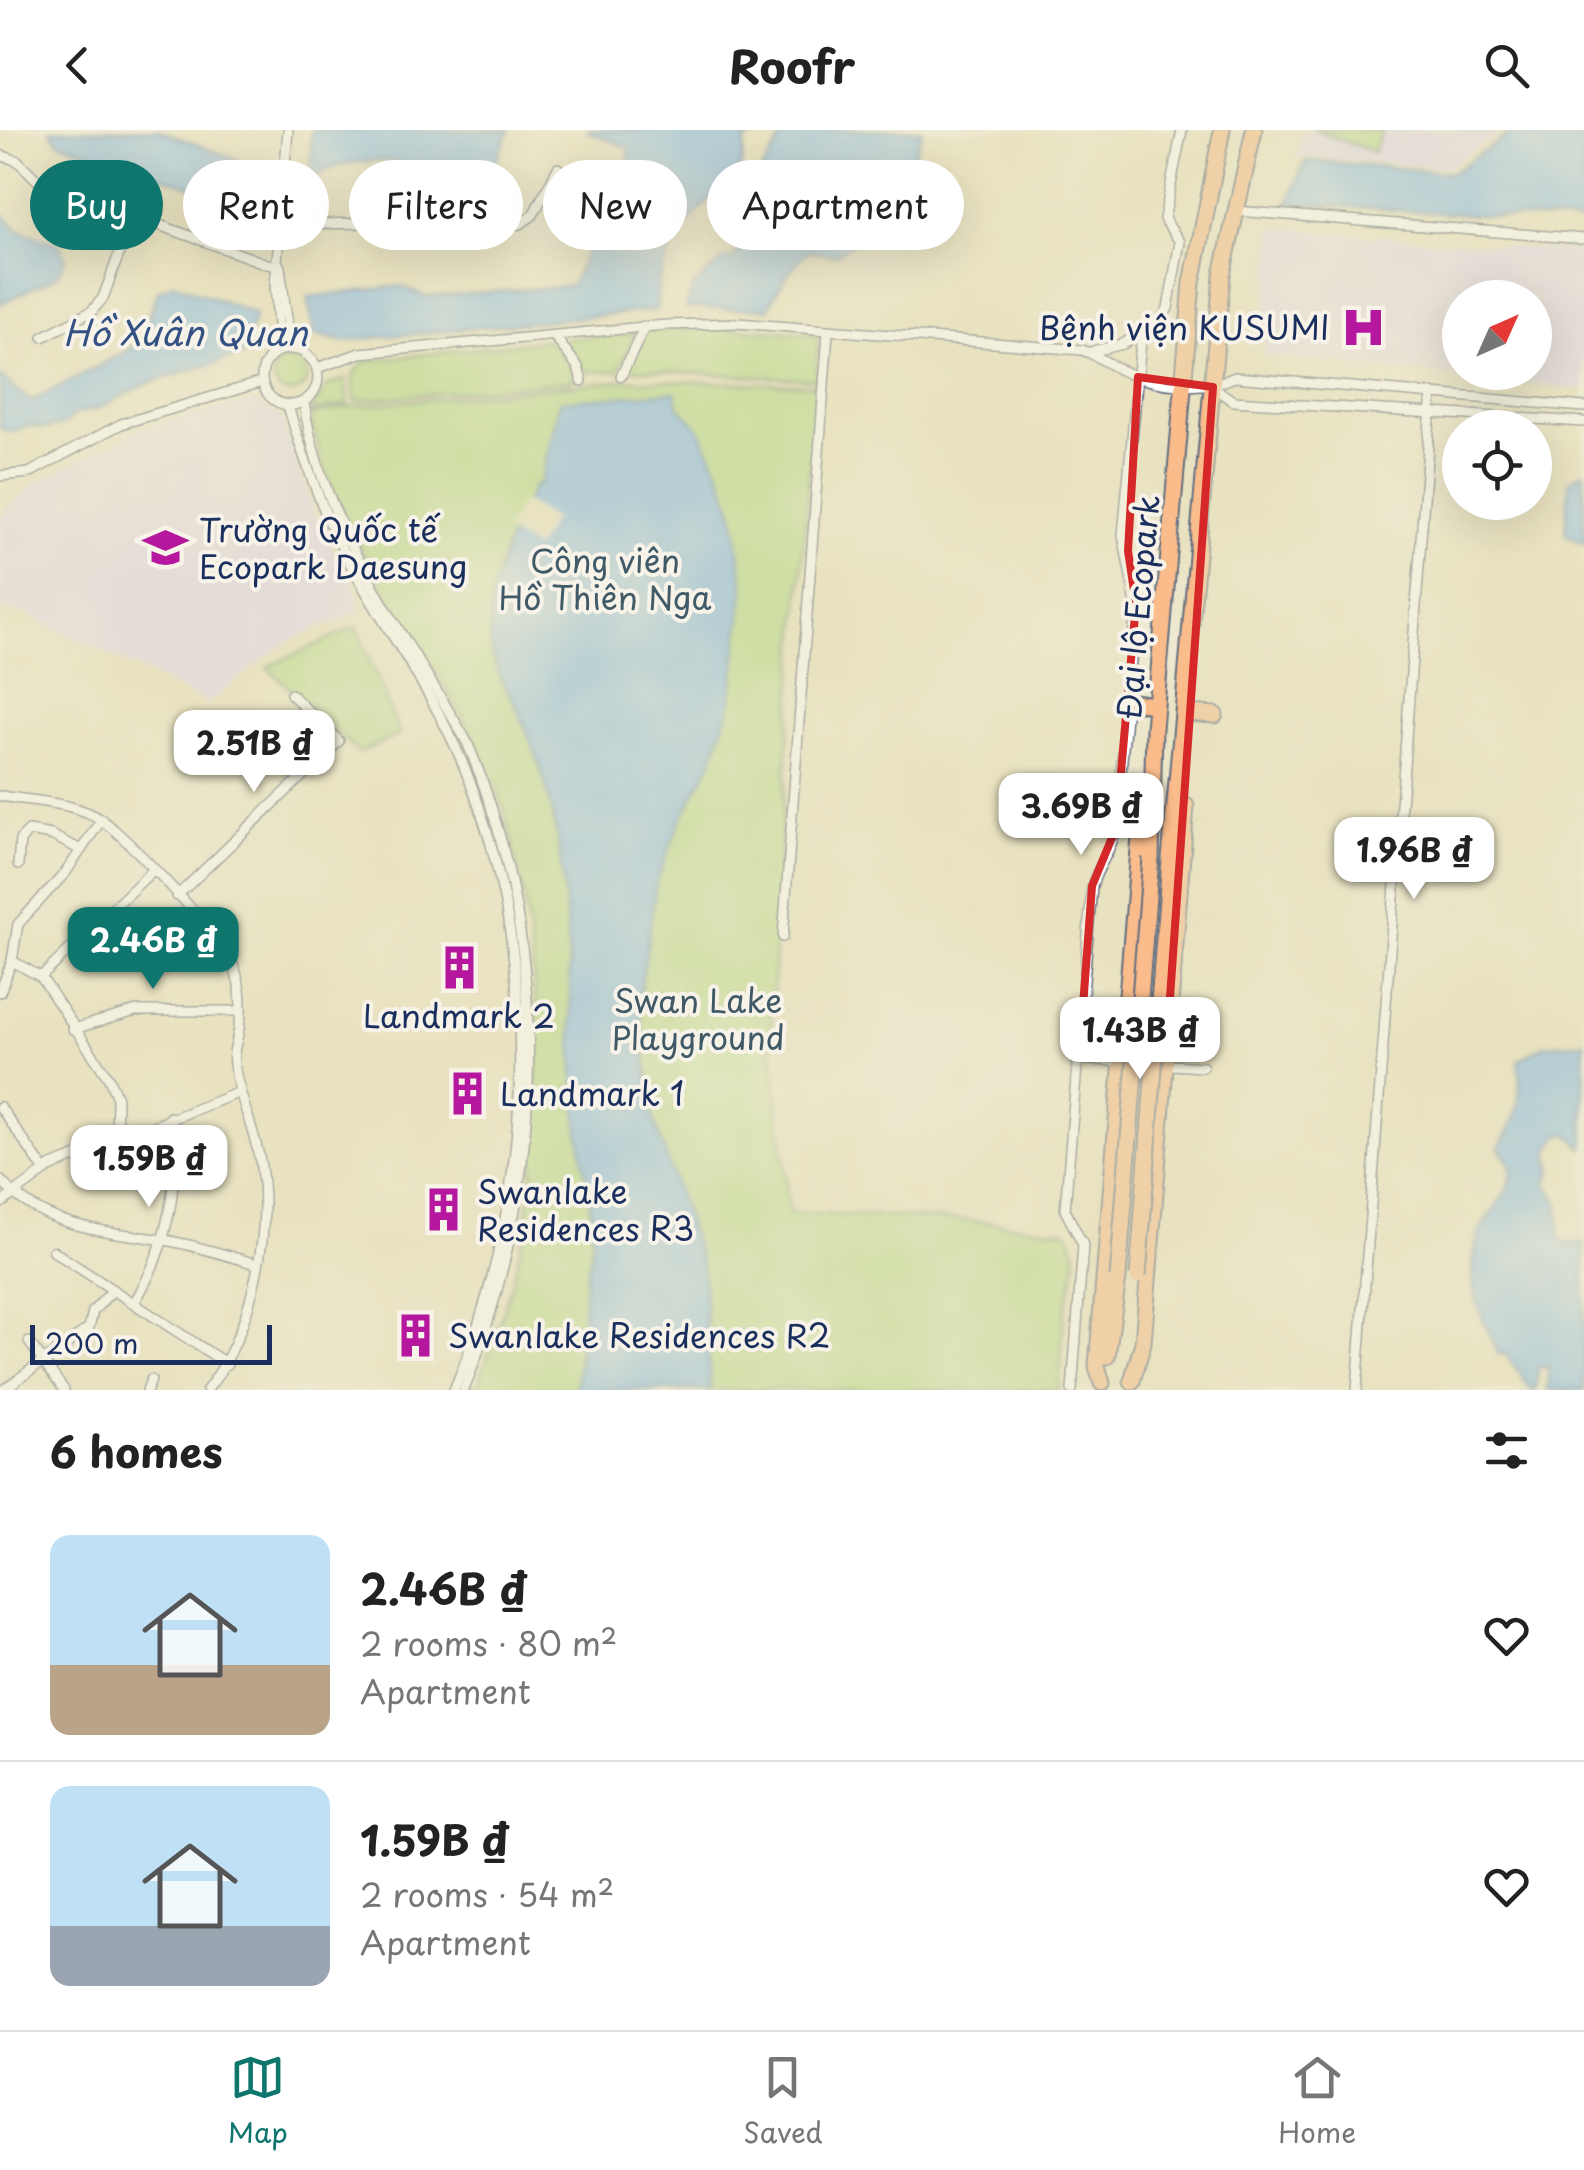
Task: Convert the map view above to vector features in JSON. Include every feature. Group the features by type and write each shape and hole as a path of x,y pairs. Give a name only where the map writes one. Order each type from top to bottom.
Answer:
{"highway":[{"name":"Đại lộ Ecopark","path":"1102,1386 1118,1278 1151,858 1154,729 1192,283 1222,130"},
{"name":"Đại lộ Ecopark","path":"1131,1386 1170,859 1183,747 1222,275 1254,130"},
{"path":"1125,701 1156,705"},
{"path":"1186,712 1215,715"},
{"path":"1102,1386 1097,1366 1146,767 1154,729"},
{"path":"1131,1386 1143,1343 1188,774 1183,747"}],"street":[{"path":"285,160 288,130"},
{"path":"317,368 360,353 737,323 1109,350 1162,318 1168,308 1180,242 1164,220 1182,130"},
{"path":"0,155 18,162 30,173"},
{"path":"329,224 404,222 430,232 520,224 533,216 543,197"},
{"path":"1234,210 1584,239"},
{"path":"163,227 279,265"},
{"path":"43,337 92,310 103,298 121,250"},
{"path":"279,250 285,350"},
{"path":"621,376 644,328"},
{"path":"1072,1390 1083,1244 1065,1210 1092,886 1097,869 1112,850 1136,604 1134,575 1123,535 1142,330"},
{"path":"783,937 828,332"},
{"path":"555,336 578,367 582,380"},
{"path":"285,350 310,356 317,368 315,391 304,402 288,406 271,398 262,382 263,367 285,350"},
{"path":"1082,350 1138,377 1184,384 1213,386 1235,377 1584,407"},
{"path":"0,476 29,473 122,424 262,382"},
{"path":"1213,386 1233,402 1584,422"},
{"path":"1357,1390 1432,393"},
{"path":"304,402 336,524"},
{"path":"288,406 336,524 467,742 493,829 527,981 511,1240 464,1390"},
{"path":"177,896 339,741 291,694"},
{"path":"0,796 57,805 102,820 209,926 239,980 241,1011 232,1058 261,1167 262,1213 242,1332 228,1364 207,1390"},
{"path":"0,992 12,962 18,924 102,820"},
{"path":"18,866 20,840 29,831 51,834 81,850"},
{"path":"41,977 152,871"},
{"path":"12,962 41,977 109,1078 117,1098 108,1185"},
{"path":"73,1029 136,1011 241,1011"},
{"path":"1081,1033 1206,1044"},
{"path":"1079,1059 1204,1068"},
{"path":"0,1204 45,1171 170,1117 240,1092"},
{"path":"0,1107 45,1171"},
{"path":"134,1304 157,1266 164,1240 176,1147 170,1117"},
{"path":"0,1180 30,1209 90,1232 164,1240 256,1264"},
{"path":"53,1251 228,1364"},
{"path":"0,1375 6,1389 89,1328 93,1311 113,1290"},
{"path":"454,1390 478,1339"},
{"path":"29,1342 41,1364 64,1390"}],"highlighted area":[{"path":"1138,377 1213,387 1167,1040 1081,1033 1092,886 1116,828 1136,604 1128,551"}],"shaded area":[{"path":"1305,130 1504,130 1448,168 1295,156"},
{"name":"Bệnh viện KUSUMI","path":"1273,228 1584,252 1584,390 1552,387 1552,280 1442,280 1442,375 1264,356"},
{"name":"Trường Quốc tế Ecopark Daesung","path":"253,401 281,417 313,510 355,588 360,605 356,613 286,642 208,703 24,613 0,607 0,516 36,483 143,428"}],"green space":[{"path":"1314,130 1382,130 1374,152"},
{"path":"725,328 812,334 818,340 816,380 628,369 647,331"},
{"path":"636,333 618,371 586,372 564,339"},
{"path":"549,340 572,368 573,381 356,401 353,378 366,361"},
{"path":"290,359 302,364 307,376 302,388 290,393 278,388 273,376 278,364"},
{"path":"345,379 348,404 310,412 327,386"},
{"name":"Công viên Hồ Thiên Nga","path":"629,380 816,385 779,862 771,1038 789,1213 964,1220 1066,1230 1076,1261 1064,1316 1059,1390 476,1390 515,1271 532,1176 537,1052 528,922 517,859 501,802 481,752 361,548 322,462 310,415 354,406"},
{"path":"356,627 400,734 359,753 267,667"}],"water":[{"path":"50,130 159,130 237,160 183,160 183,184 163,177 163,160 112,160 59,142"},
{"path":"311,130 510,130 496,160 349,160 349,164 329,170 329,160 311,160"},
{"path":"585,130 762,130 745,141 743,160 707,160 707,203 687,224 687,160 627,160 629,148"},
{"path":"787,130 922,130 913,160 768,160"},
{"path":"1515,130 1584,130 1584,222 1288,203 1306,160 1452,173"},
{"name":"Hồ Xuân Quan","path":"0,212 19,230 30,234 30,250 62,250 66,258 57,276 0,304"},
{"path":"587,250 670,250 659,280 656,310 341,341 314,334 308,297 401,286 427,297 571,286"},
{"path":"739,250 842,250 835,255 808,251 791,270 768,309 685,308 695,284 725,258 734,259"},
{"name":"Hồ Xuân Quan","path":"174,283 255,314 243,355 148,383 99,408 75,414 65,424 45,429 29,425 12,432 0,428 0,376 31,401 127,351 140,338 158,291"},
{"path":"675,392 678,406 698,427 721,476 734,514 744,590 731,703 712,761 679,823 656,883 639,1001 653,1117 703,1269 710,1382 709,1390 576,1390 592,1218 578,1123 562,872 546,786 523,722 498,671 491,642 492,595 525,505 535,485 540,485 560,401"},
{"path":"1584,471 1584,544 1565,534 1569,481"},
{"path":"1584,1042 1584,1148 1569,1134 1559,1135 1549,1152 1552,1171 1547,1183 1559,1204 1559,1239 1566,1243 1584,1242 1584,1390 1548,1390 1549,1370 1544,1366 1538,1368 1536,1390 1531,1390 1506,1354 1498,1354 1485,1325 1473,1283 1474,1256 1482,1227 1511,1179 1508,1159 1499,1148 1518,1107 1518,1061 1544,1045"}],"pier":[{"path":"522,500 553,519 536,549 505,531"}],"place":[{"name":"Bệnh viện KUSUMI","path":"1363,327"},
{"name":"Trường Quốc tế Ecopark Daesung","path":"166,547"},
{"name":"Landmark 2","path":"459,967"},
{"name":"Landmark 1","path":"467,1093"},
{"name":"Swanlake Residences R3","path":"444,1209"},
{"name":"Swanlake Residences R2","path":"415,1335"}],"park label":[{"name":"Swan Lake Playground","path":"698,1018"}]}
